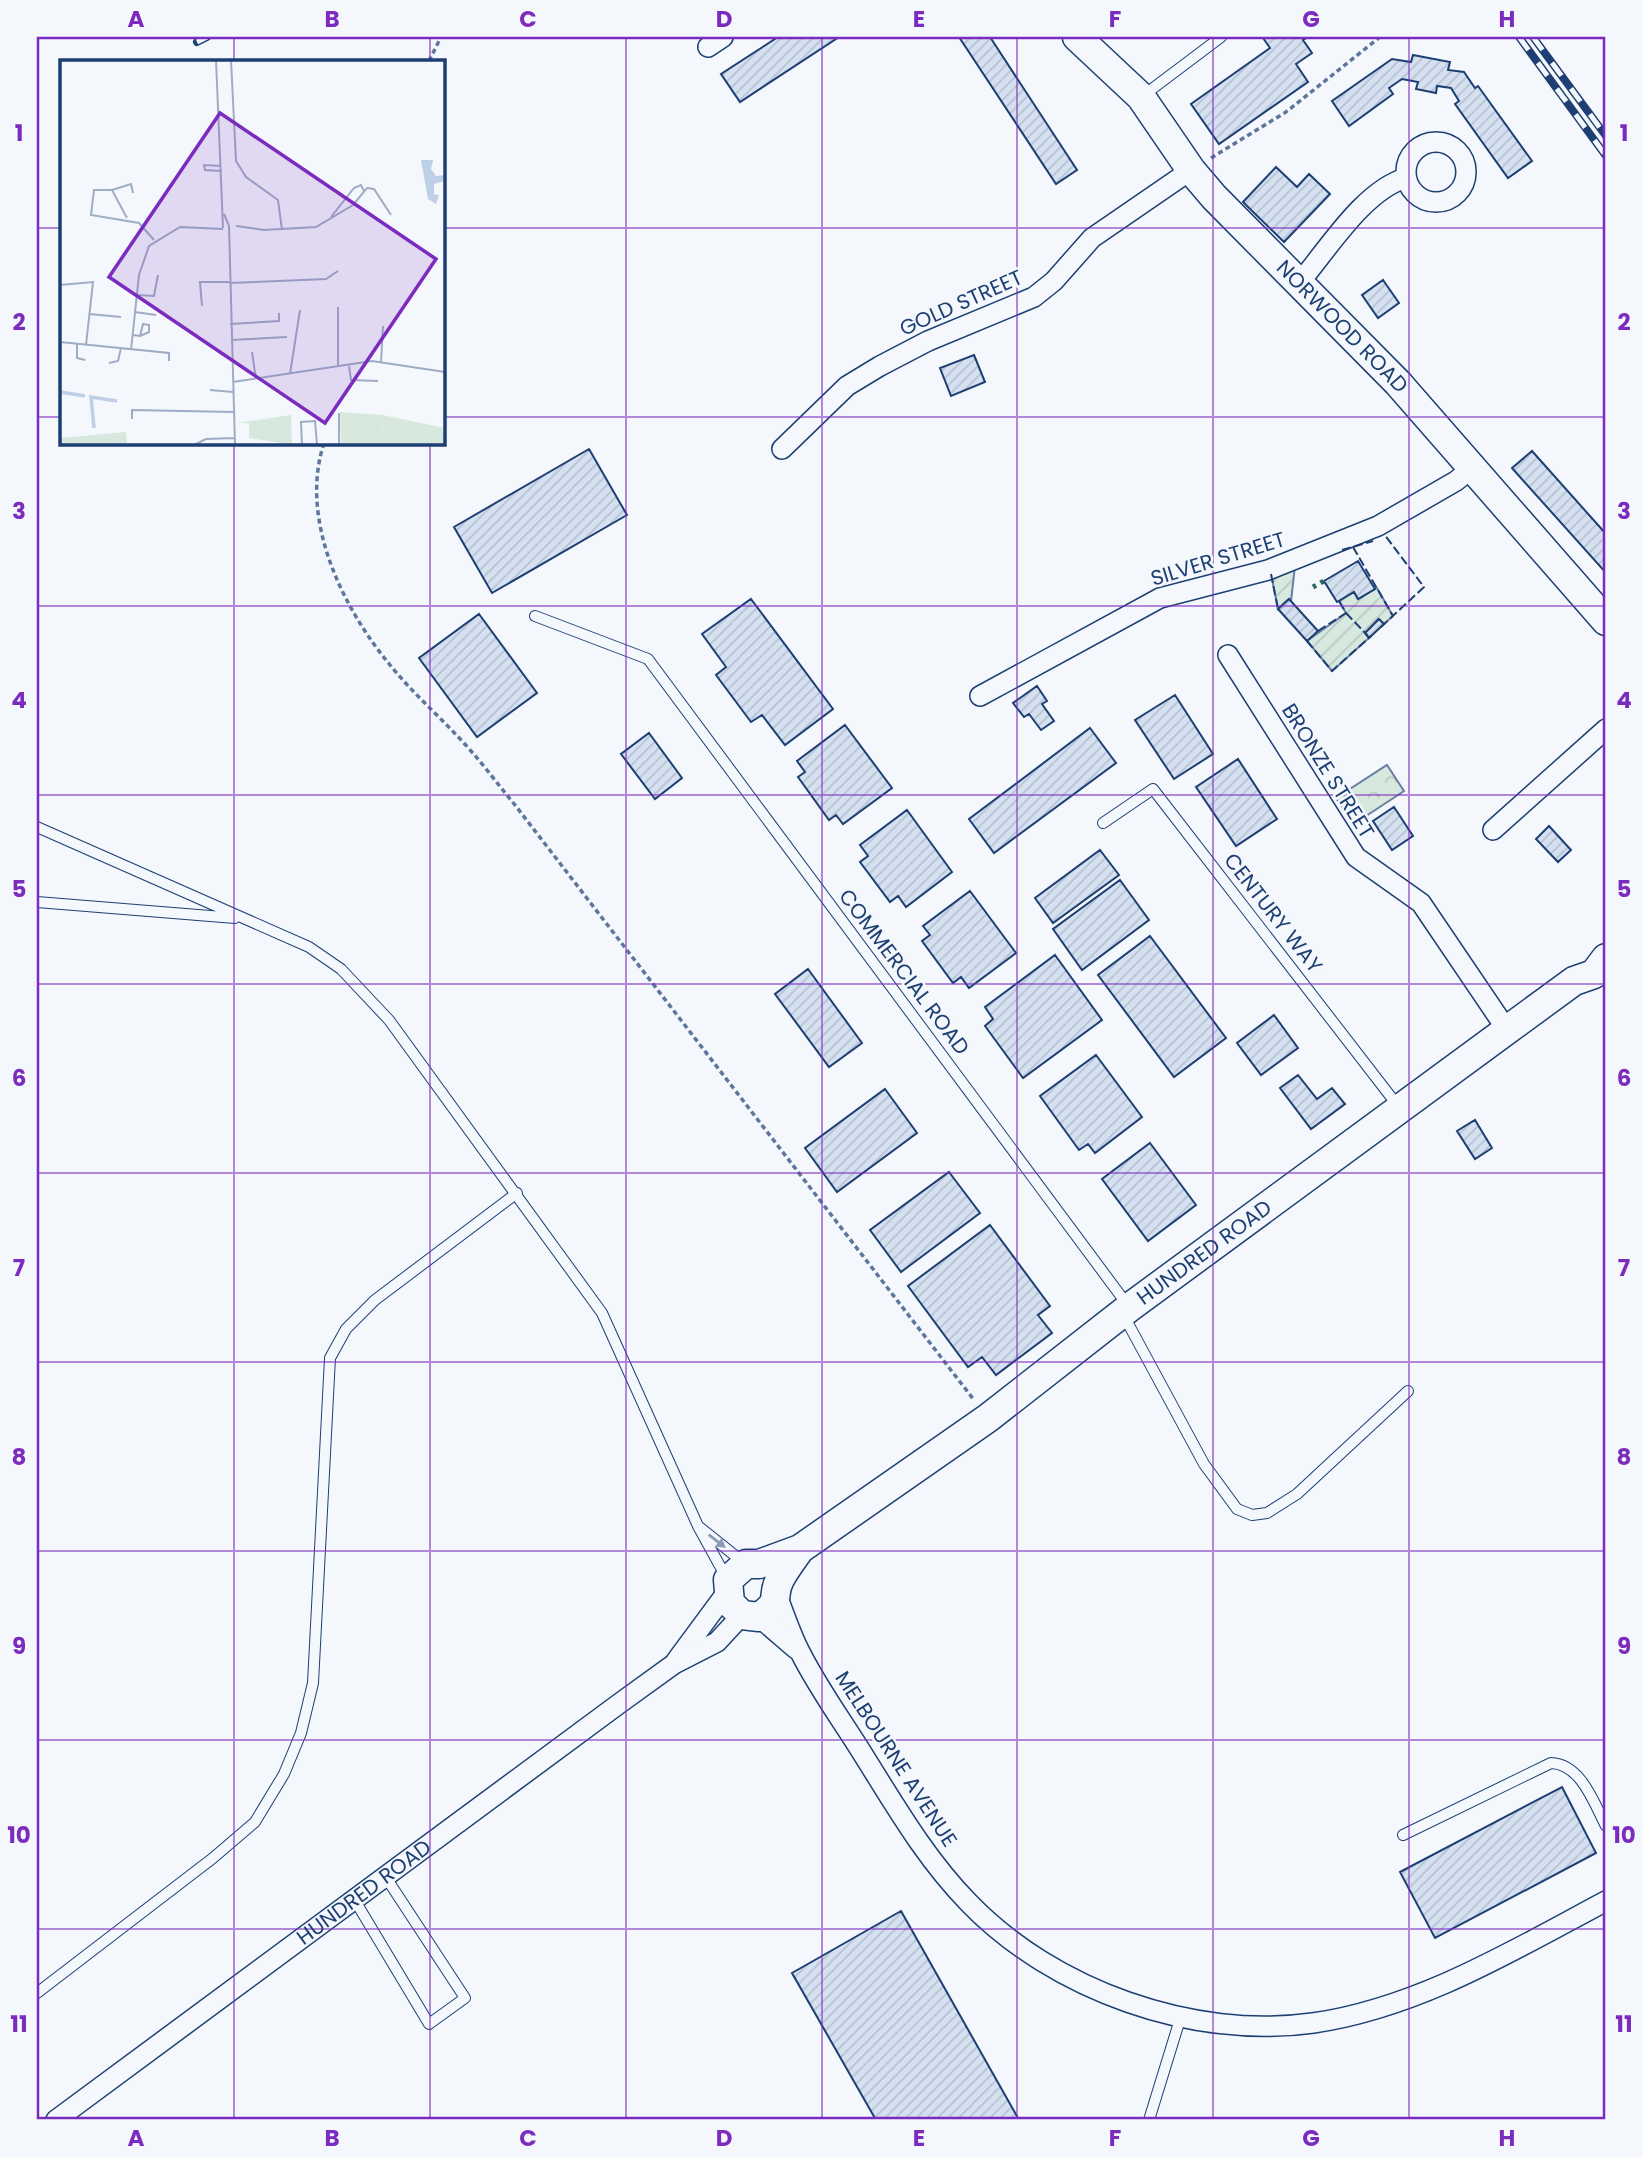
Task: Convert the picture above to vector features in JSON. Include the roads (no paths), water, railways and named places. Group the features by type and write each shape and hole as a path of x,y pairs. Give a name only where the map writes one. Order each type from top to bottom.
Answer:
{"street":[{"name":"NORWOOD ROAD","path":"1077,37 1141,97 1191,170 1250,234 1398,383 1606,621"},
{"name":"GOLD STREET","path":"782,449 847,386 880,366 928,341 1034,297 1054,281 1092,239 1191,170"},
{"path":"1300,282 1373,195 1389,183 1406,178"},
{"name":"SILVER STREET","path":"980,696 1160,598 1268,570 1378,526 1456,481 1471,469"},
{"name":"BRONZE STREET","path":"1227,655 1356,857 1421,903 1507,1030"},
{"path":"1493,830 1606,729"},
{"name":"HUNDRED ROAD","path":"57,2120 674,1664 752,1589 800,1549 988,1418 1126,1310 1574,981 1594,974 1606,958"},
{"name":"HUNDRED ROAD","path":"674,1664 717,1642 752,1589"},
{"name":"MELBOURNE AVENUE","path":"752,1589 799,1652 922,1848 969,1903 1013,1942 1057,1969 1109,1995 1181,2016 1244,2026 1314,2023 1394,2003 1485,1965 1606,1901"}],"lane":[{"path":"1141,97 1221,37"},
{"name":"COMMERCIAL ROAD","path":"535,616 648,659 1126,1310 1204,1464 1237,1509 1252,1515 1267,1513 1297,1494 1408,1391"},
{"name":"CENTURY WAY","path":"1102,823 1153,789 1400,1110"},
{"path":"37,827 309,947 341,969 389,1020 602,1313 698,1526 752,1589"},
{"path":"37,902 245,919"},
{"path":"37,1993 213,1858 255,1822 284,1774 301,1733 313,1683 330,1358 346,1329 375,1300 517,1193"},
{"path":"698,1526 752,1589"},
{"path":"1403,1835 1551,1763 1563,1763 1576,1774 1606,1826"},
{"path":"354,1899 429,2024 465,1998 385,1876"},
{"path":"1149,2120 1181,2016"}],"railway":[{"path":"197,42 207,37"},
{"path":"1519,37 1606,156"},
{"path":"1533,37 1606,136"}]}
